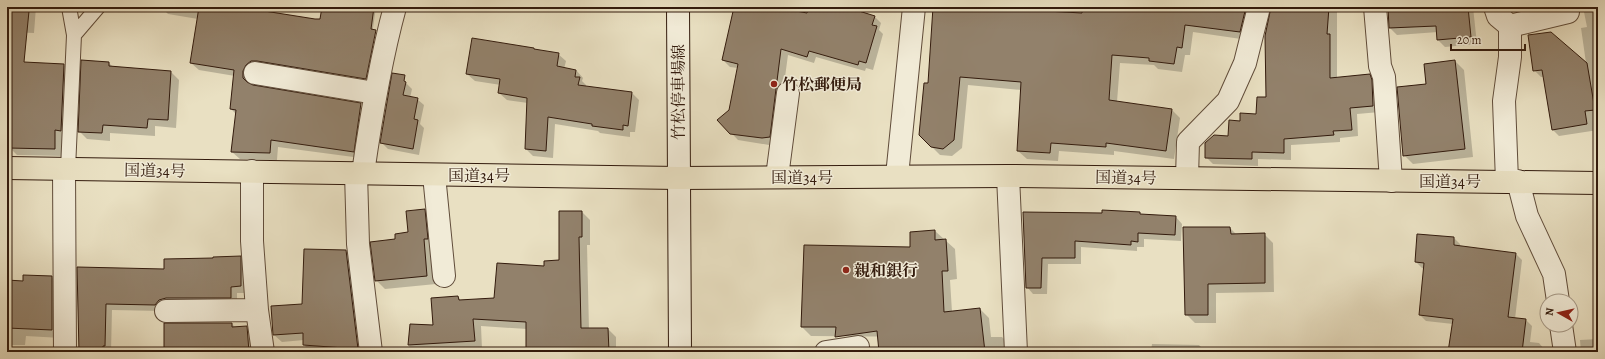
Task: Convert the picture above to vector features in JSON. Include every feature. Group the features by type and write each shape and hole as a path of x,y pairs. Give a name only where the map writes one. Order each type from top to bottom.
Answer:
{"highway":[{"name":"国道34号","path":"7,168 678,178 1008,176 1598,183"}],"street":[{"path":"371,352 358,244 359,173 385,43 394,7"},
{"name":"竹松停車場線","path":"678,7 680,352"},
{"path":"897,176 914,7"},
{"path":"1187,178 1188,142 1228,101 1245,63 1259,7"},
{"path":"1375,7 1380,66 1384,77 1391,180"},
{"path":"1495,7 1498,16 1510,26"},
{"path":"1510,26 1568,12"},
{"path":"1510,26 1510,57 1504,101 1512,181 1554,274 1557,293"},
{"path":"255,73 375,93"},
{"path":"777,177 788,93"},
{"path":"65,352 66,169"},
{"path":"252,171 252,242 257,310 263,352"},
{"path":"434,175 444,276"},
{"path":"1008,176 1016,352"},
{"path":"166,311 257,310"},
{"path":"1563,333 1565,352"},
{"path":"826,352 858,346"}],"lane":[{"path":"66,169 74,35 69,7"},
{"path":"74,35 98,7"}],"building":[{"path":"199,7 239,7 320,19 322,7 374,7 371,29 376,30 366,79 257,61 251,61 246,65 243,71 243,78 253,85 361,103 354,152 271,140 270,153 231,152 236,110 230,109 234,70 190,63"},
{"path":"734,7 775,7 807,13 809,7 846,7 875,16 872,25 877,26 866,63 859,61 858,65 809,51 807,57 781,49 770,137 762,138 730,134 717,120 729,110 738,64 722,60"},
{"path":"933,7 1010,7 1010,9 1082,13 1082,7 1246,7 1240,32 1185,25 1182,48 1177,47 1174,64 1149,61 1149,58 1112,55 1109,100 1172,109 1166,151 1106,143 1106,147 1051,143 1050,153 1017,151 1021,82 960,77 954,140 943,149 931,147 919,135 924,83 928,83"},
{"path":"1271,7 1329,7 1327,34 1330,34 1330,78 1370,74 1372,80 1373,106 1350,108 1352,130 1333,131 1334,135 1284,139 1284,153 1252,152 1252,159 1205,158 1205,143 1214,135 1228,136 1229,120 1240,121 1240,113 1256,114 1257,97 1266,97 1265,36"},
{"path":"1388,7 1468,7 1471,37 1437,40 1436,26 1389,28"},
{"path":"7,9 29,11 24,62 64,64 61,131 55,130 55,149 8,148 9,96 7,96"},
{"path":"1551,32 1587,63 1595,110 1585,111 1587,124 1552,130 1542,70 1533,71 1528,35"},
{"path":"472,38 559,53 557,66 576,70 575,77 580,77 578,85 632,92 628,126 623,125 623,130 592,126 592,124 548,117 546,151 525,149 527,98 498,93 500,79 466,74"},
{"path":"81,60 109,62 109,66 171,71 168,120 148,119 147,128 103,125 102,133 78,132"},
{"path":"1455,60 1465,149 1403,156 1397,87 1426,84 1424,64"},
{"path":"392,73 405,75 404,81 406,82 403,95 418,98 414,119 418,120 413,149 380,143"},
{"path":"425,209 428,239 424,239 427,276 375,281 370,242 395,239 395,234 408,232 406,211"},
{"path":"1102,210 1176,216 1175,235 1138,233 1138,242 1131,241 1131,245 1075,241 1075,258 1042,258 1041,288 1026,288 1023,212 1102,213"},
{"path":"559,211 582,211 582,237 579,237 581,328 608,328 609,352 526,352 526,322 473,319 475,341 408,345 410,324 433,325 431,298 458,296 459,300 494,298 497,263 544,266 544,261 559,260"},
{"path":"1183,227 1230,227 1231,234 1265,233 1265,283 1208,284 1208,315 1185,315"},
{"path":"935,230 935,240 946,239 948,271 942,271 944,312 980,308 985,352 919,352 919,349 879,352 877,331 835,337 836,327 801,327 804,245 910,247 910,232"},
{"path":"1417,234 1454,237 1454,245 1516,253 1508,317 1526,319 1522,352 1448,352 1453,319 1419,315 1424,263 1415,262"},
{"path":"304,249 346,250 358,349 303,345 303,333 273,335 271,306 302,304"},
{"path":"241,256 241,286 231,287 231,298 166,298 159,300 155,305 106,304 105,346 103,346 103,352 79,352 77,267 164,269 164,259"},
{"path":"23,275 52,276 52,330 7,328 7,280 23,281"},
{"path":"164,323 232,323 232,327 247,326 249,352 164,352"}],"place":[{"name":"竹松郵便局","path":"774,84"},
{"name":"親和銀行","path":"846,270"}]}
